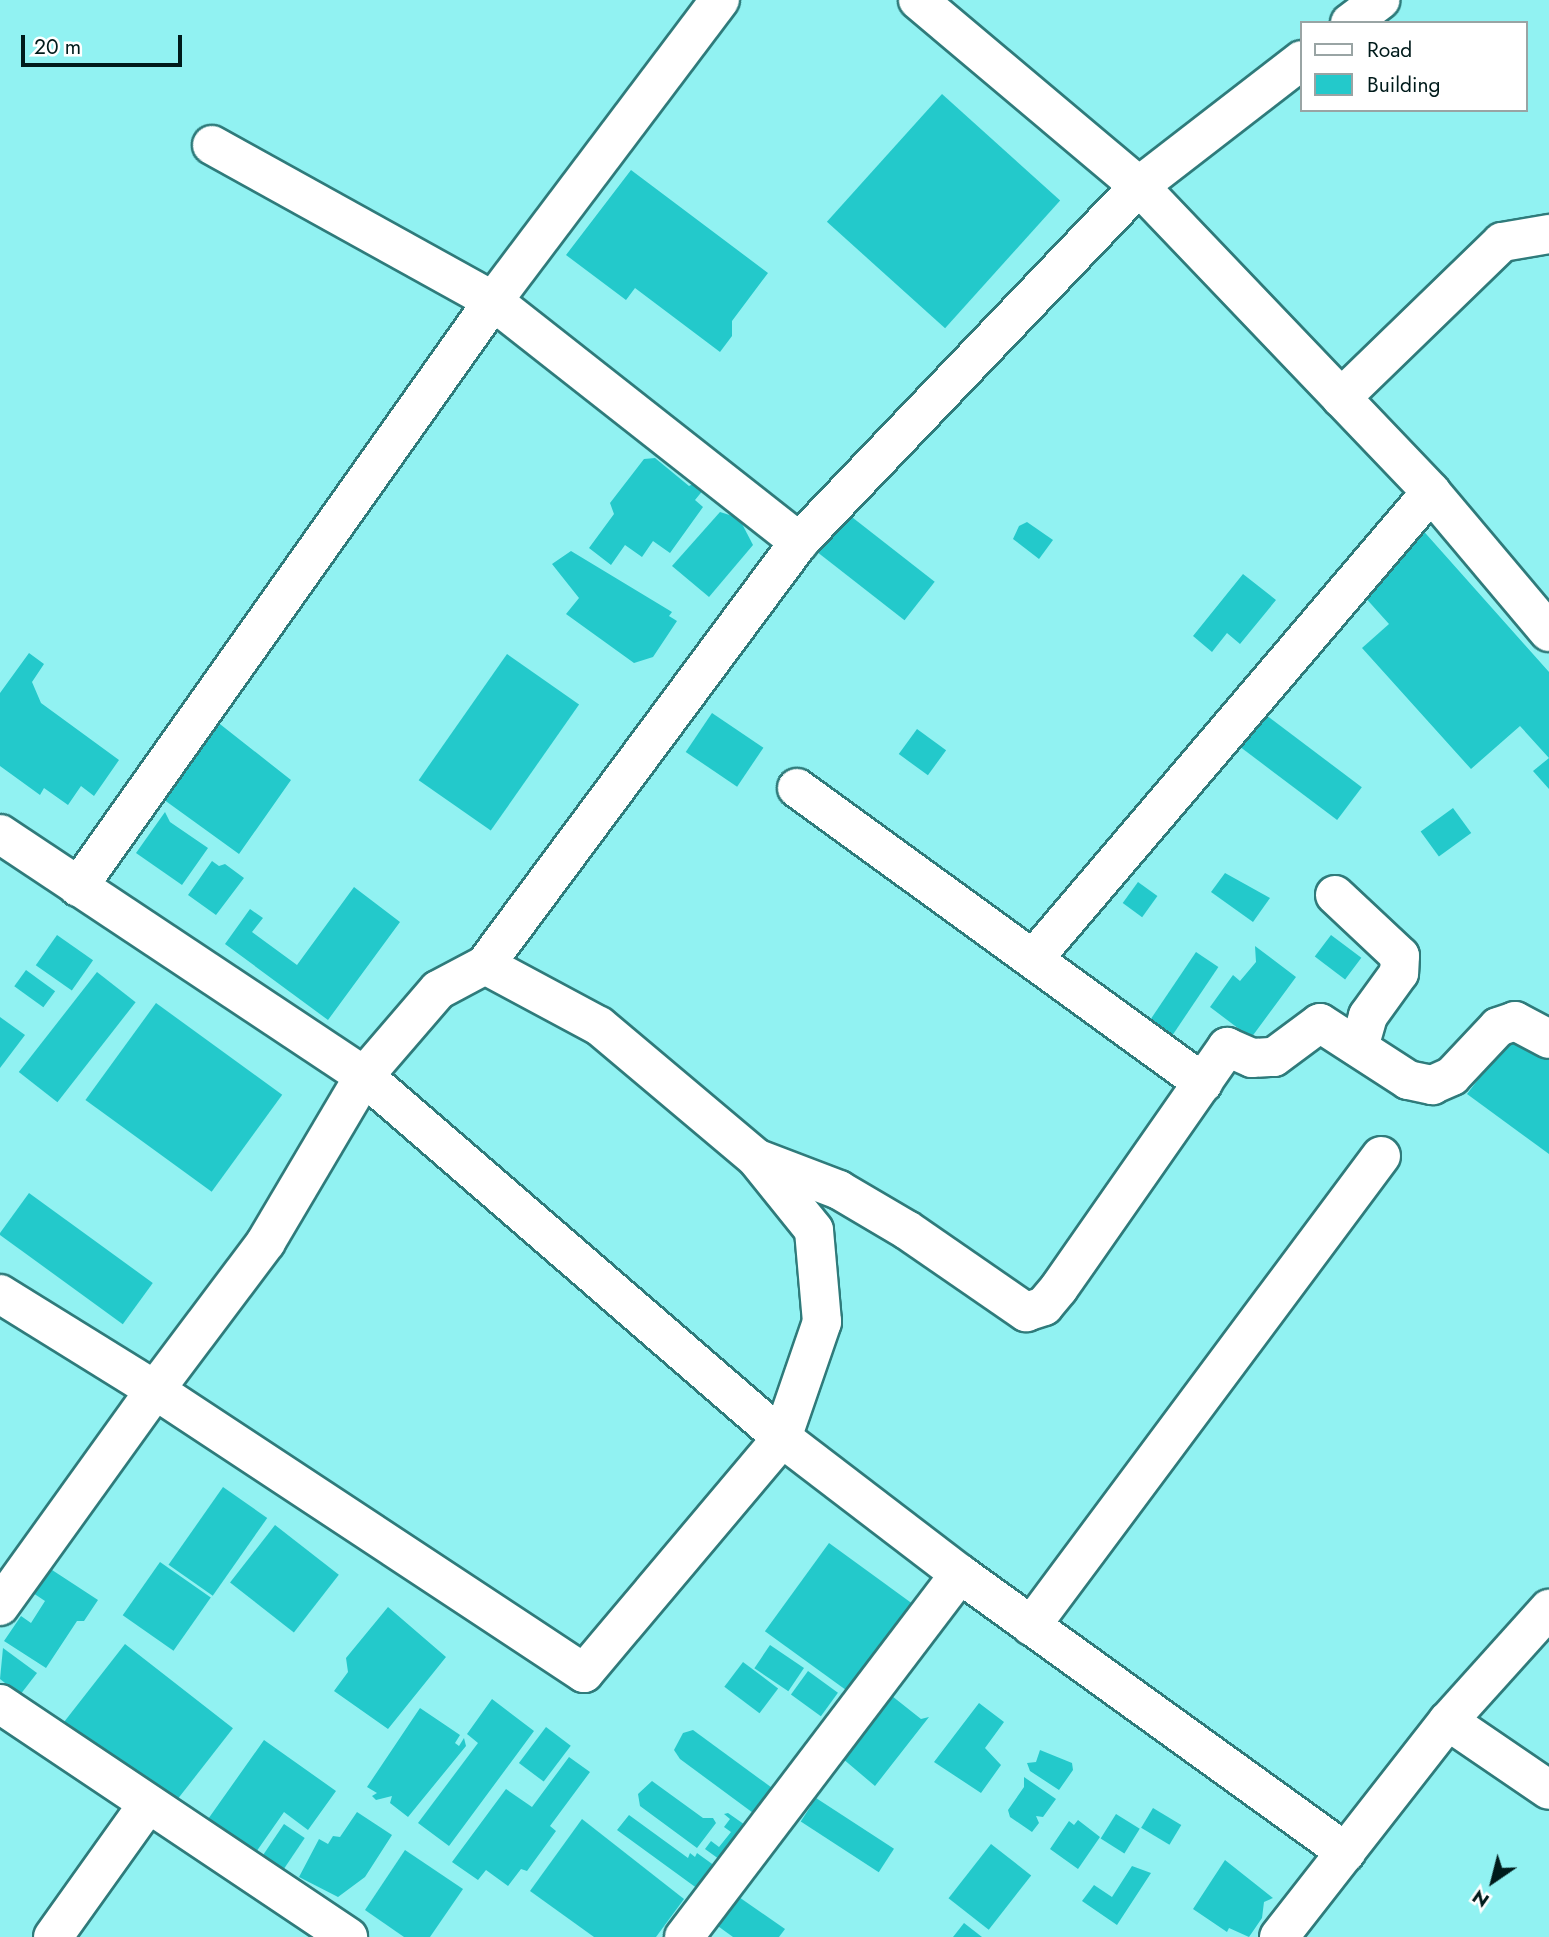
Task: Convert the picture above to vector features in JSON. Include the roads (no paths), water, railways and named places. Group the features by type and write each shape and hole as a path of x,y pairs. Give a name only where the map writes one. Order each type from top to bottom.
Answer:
{"street":[{"path":"78,887 493,301 720,0"},
{"path":"918,0 1139,186 1431,492 1549,632"},
{"path":"1353,21 1380,0"},
{"path":"0,1606 155,1390 266,1242 364,1076 438,990 485,965 799,542 1139,186 1300,62"},
{"path":"212,145 493,301 799,542"},
{"path":"1341,398 1502,242 1549,234"},
{"path":"1034,958 1431,492"},
{"path":"797,788 1203,1083"},
{"path":"0,834 364,1076 782,1438 960,1574 1346,1852"},
{"path":"1335,895 1400,956 1399,973 1368,1017 1359,1048"},
{"path":"0,1294 155,1390 584,1673 782,1438 822,1322 814,1230 756,1158 599,1027 485,965"},
{"path":"756,1158 839,1190 907,1230 1026,1312 1044,1307 1059,1288 1227,1047 1252,1058 1274,1057 1320,1023 1408,1080 1432,1085 1452,1076 1498,1027 1515,1021 1549,1040"},
{"path":"1031,1626 1381,1156"},
{"path":"684,1937 960,1574"},
{"path":"1279,1937 1448,1721 1549,1609"},
{"path":"0,1704 147,1805 348,1937"},
{"path":"1448,1721 1549,1790"},
{"path":"53,1937 147,1805"}]}
